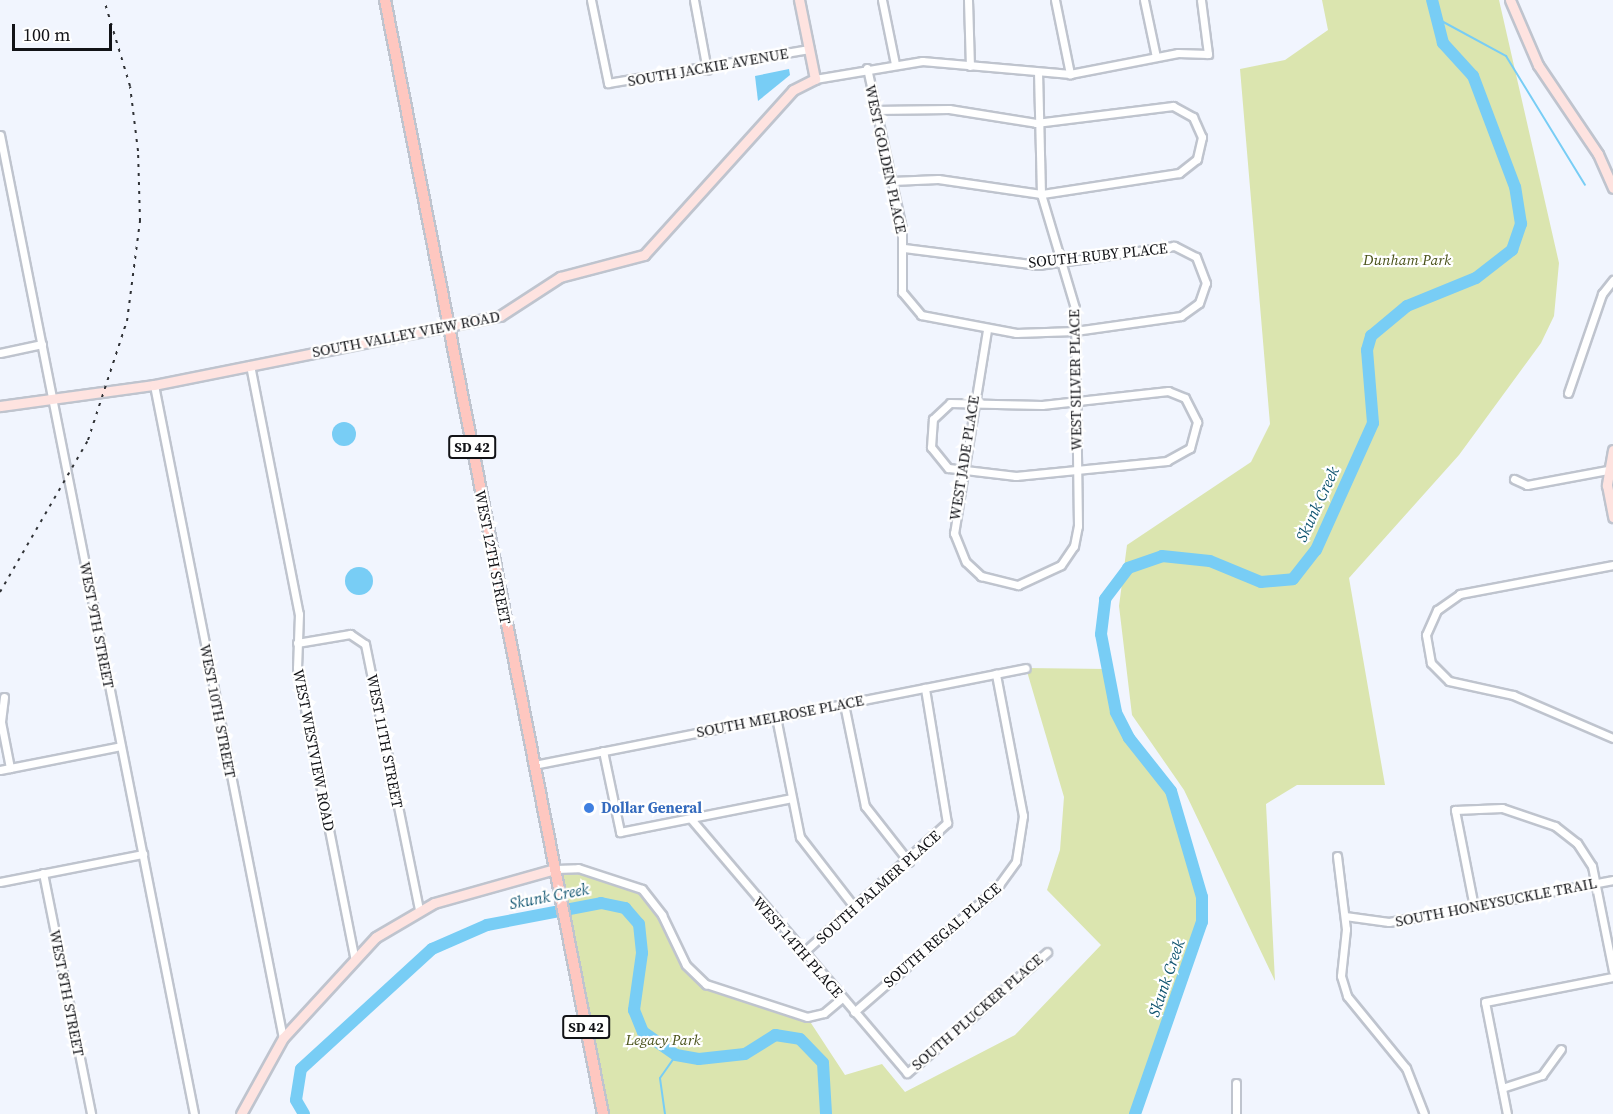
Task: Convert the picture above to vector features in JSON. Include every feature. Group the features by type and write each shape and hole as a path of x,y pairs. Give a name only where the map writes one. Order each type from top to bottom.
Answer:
{"main road":[{"name":"WEST 12TH STREET","path":"385,0 603,1114"}],"street":[{"name":"SOUTH JACKIE AVENUE","path":"591,0 608,83 707,70 809,49"},
{"path":"694,0 707,70"},
{"path":"799,0 815,79 895,64 970,66 1038,74 1070,74 1156,57 1208,54 1200,0"},
{"path":"882,0 895,64"},
{"path":"968,0 970,66"},
{"path":"1055,0 1070,74"},
{"path":"1144,0 1156,57"},
{"path":"1510,0 1538,65 1598,154 1613,188"},
{"name":"WEST GOLDEN PLACE","path":"867,68 904,248 902,292 921,315 987,330"},
{"name":"WEST SILVER PLACE","path":"1018,585 1049,575 1071,553 1078,526 1073,403 1075,331 1073,297 1041,194 1036,123 1038,74"},
{"name":"SOUTH VALLEY VIEW ROAD","path":"0,406 52,396 154,385 515,311 560,277 644,255 793,90 815,79"},
{"path":"874,110 949,109 1036,123 1173,106 1193,117 1202,137 1197,159 1179,173 1041,194 938,179 892,181"},
{"name":"WEST 9TH STREET","path":"0,135 194,1114"},
{"name":"SOUTH RUBY PLACE","path":"904,248 1024,264 1062,262 1174,246 1196,257 1206,278 1202,298 1181,316 1075,331"},
{"path":"1568,393 1602,294 1613,280"},
{"path":"987,330 1075,331"},
{"name":"WEST JADE PLACE","path":"987,330 973,400 953,527 960,553 986,579 1018,585"},
{"path":"0,353 42,344"},
{"name":"WEST WESTVIEW ROAD","path":"250,365 299,614 297,668 354,957"},
{"name":"WEST 10TH STREET","path":"154,385 283,1038"},
{"path":"1168,391 1185,398 1197,422 1190,448 1173,460 1077,474 1016,476 962,470 938,461 929,429 942,408 973,400 1073,403 1168,391"},
{"path":"1613,450 1608,470 1613,517"},
{"path":"1514,479 1527,485 1608,470"},
{"path":"1613,565 1460,594 1437,610 1426,635 1431,663 1449,681 1513,695 1613,738"},
{"name":"WEST 11TH STREET","path":"297,643 350,634 365,644 418,909"},
{"name":"SOUTH MELROSE PLACE","path":"534,765 1026,668"},
{"name":"SOUTH REGAL PLACE","path":"854,1012 996,889 1016,861 1023,816 996,674"},
{"name":"SOUTH PALMER PLACE","path":"804,952 909,862 949,820 926,688"},
{"path":"4,697 1,722 10,768"},
{"path":"844,704 865,806 909,862"},
{"path":"776,717 791,798 803,844 855,908"},
{"path":"0,770 121,746"},
{"path":"603,751 620,832 791,798"},
{"path":"1474,907 1455,810 1502,808 1555,826 1584,851 1596,883 1613,971"},
{"name":"WEST 14TH PLACE","path":"691,819 907,1073"},
{"path":"0,882 143,854"},
{"path":"1337,856 1344,916 1341,976 1347,996 1406,1068 1424,1114"},
{"path":"241,1114 283,1038 354,957 418,909 555,869 578,868 642,890 662,915 686,965 706,984 807,1017 824,1013 842,998"},
{"name":"WEST 8TH STREET","path":"44,873 91,1114"},
{"name":"SOUTH HONEYSUCKLE TRAIL","path":"1344,916 1389,922 1613,880"},
{"name":"SOUTH PLUCKER PLACE","path":"907,1073 1047,952"},
{"path":"1507,1114 1485,1002 1613,977"},
{"path":"1502,1088 1542,1075 1561,1049"},
{"path":"1236,1083 1236,1114"}],"green space":[{"name":"Dunham Park","path":"1322,0 1499,0 1559,263 1554,316 1541,343 1459,455 1349,578 1385,785 1297,785 1266,804 1275,981 1184,790 1132,715 1119,606 1127,545 1251,462 1270,424 1240,69 1285,60 1328,30"},
{"name":"Legacy Park","path":"1026,668 1107,669 1129,738 1171,791 1196,869 1202,922 1135,1114 602,1114 555,869 578,868 646,893 691,972 717,987 807,1017 845,1075 882,1064 905,1092 1015,1035 1101,945 1047,890 1060,850 1064,797"}],"water":[{"path":"789,69 790,75 758,101 755,76"},
{"path":"344,422 352,426 356,434 352,442 344,446 336,442 332,434 336,426"},
{"path":"359,567 369,571 373,581 369,591 359,595 349,591 345,581 349,571"}],"waterway":[{"name":"Skunk Creek","path":"1135,1114 1202,922 1202,897 1171,791 1129,738 1116,712 1101,634 1105,599 1128,568 1162,556 1210,561 1261,582 1293,579 1316,550 1373,423 1367,350 1371,336 1407,306 1476,278 1512,250 1521,224 1515,187 1473,76 1443,43 1432,0"},
{"path":"1436,18 1506,56 1585,185"},
{"name":"Skunk Creek","path":"304,1114 296,1100 301,1069 432,949 487,925 601,903 625,908 639,924 642,953 634,1010 643,1032 676,1055 699,1059 745,1054 775,1035 800,1039 823,1063 826,1114"},
{"path":"665,1114 660,1078 676,1055"}],"railway":[{"path":"0,592 88,440 127,321 140,221 138,151 130,86 104,0"}],"place":[{"name":"Dollar General","path":"589,808"}]}
